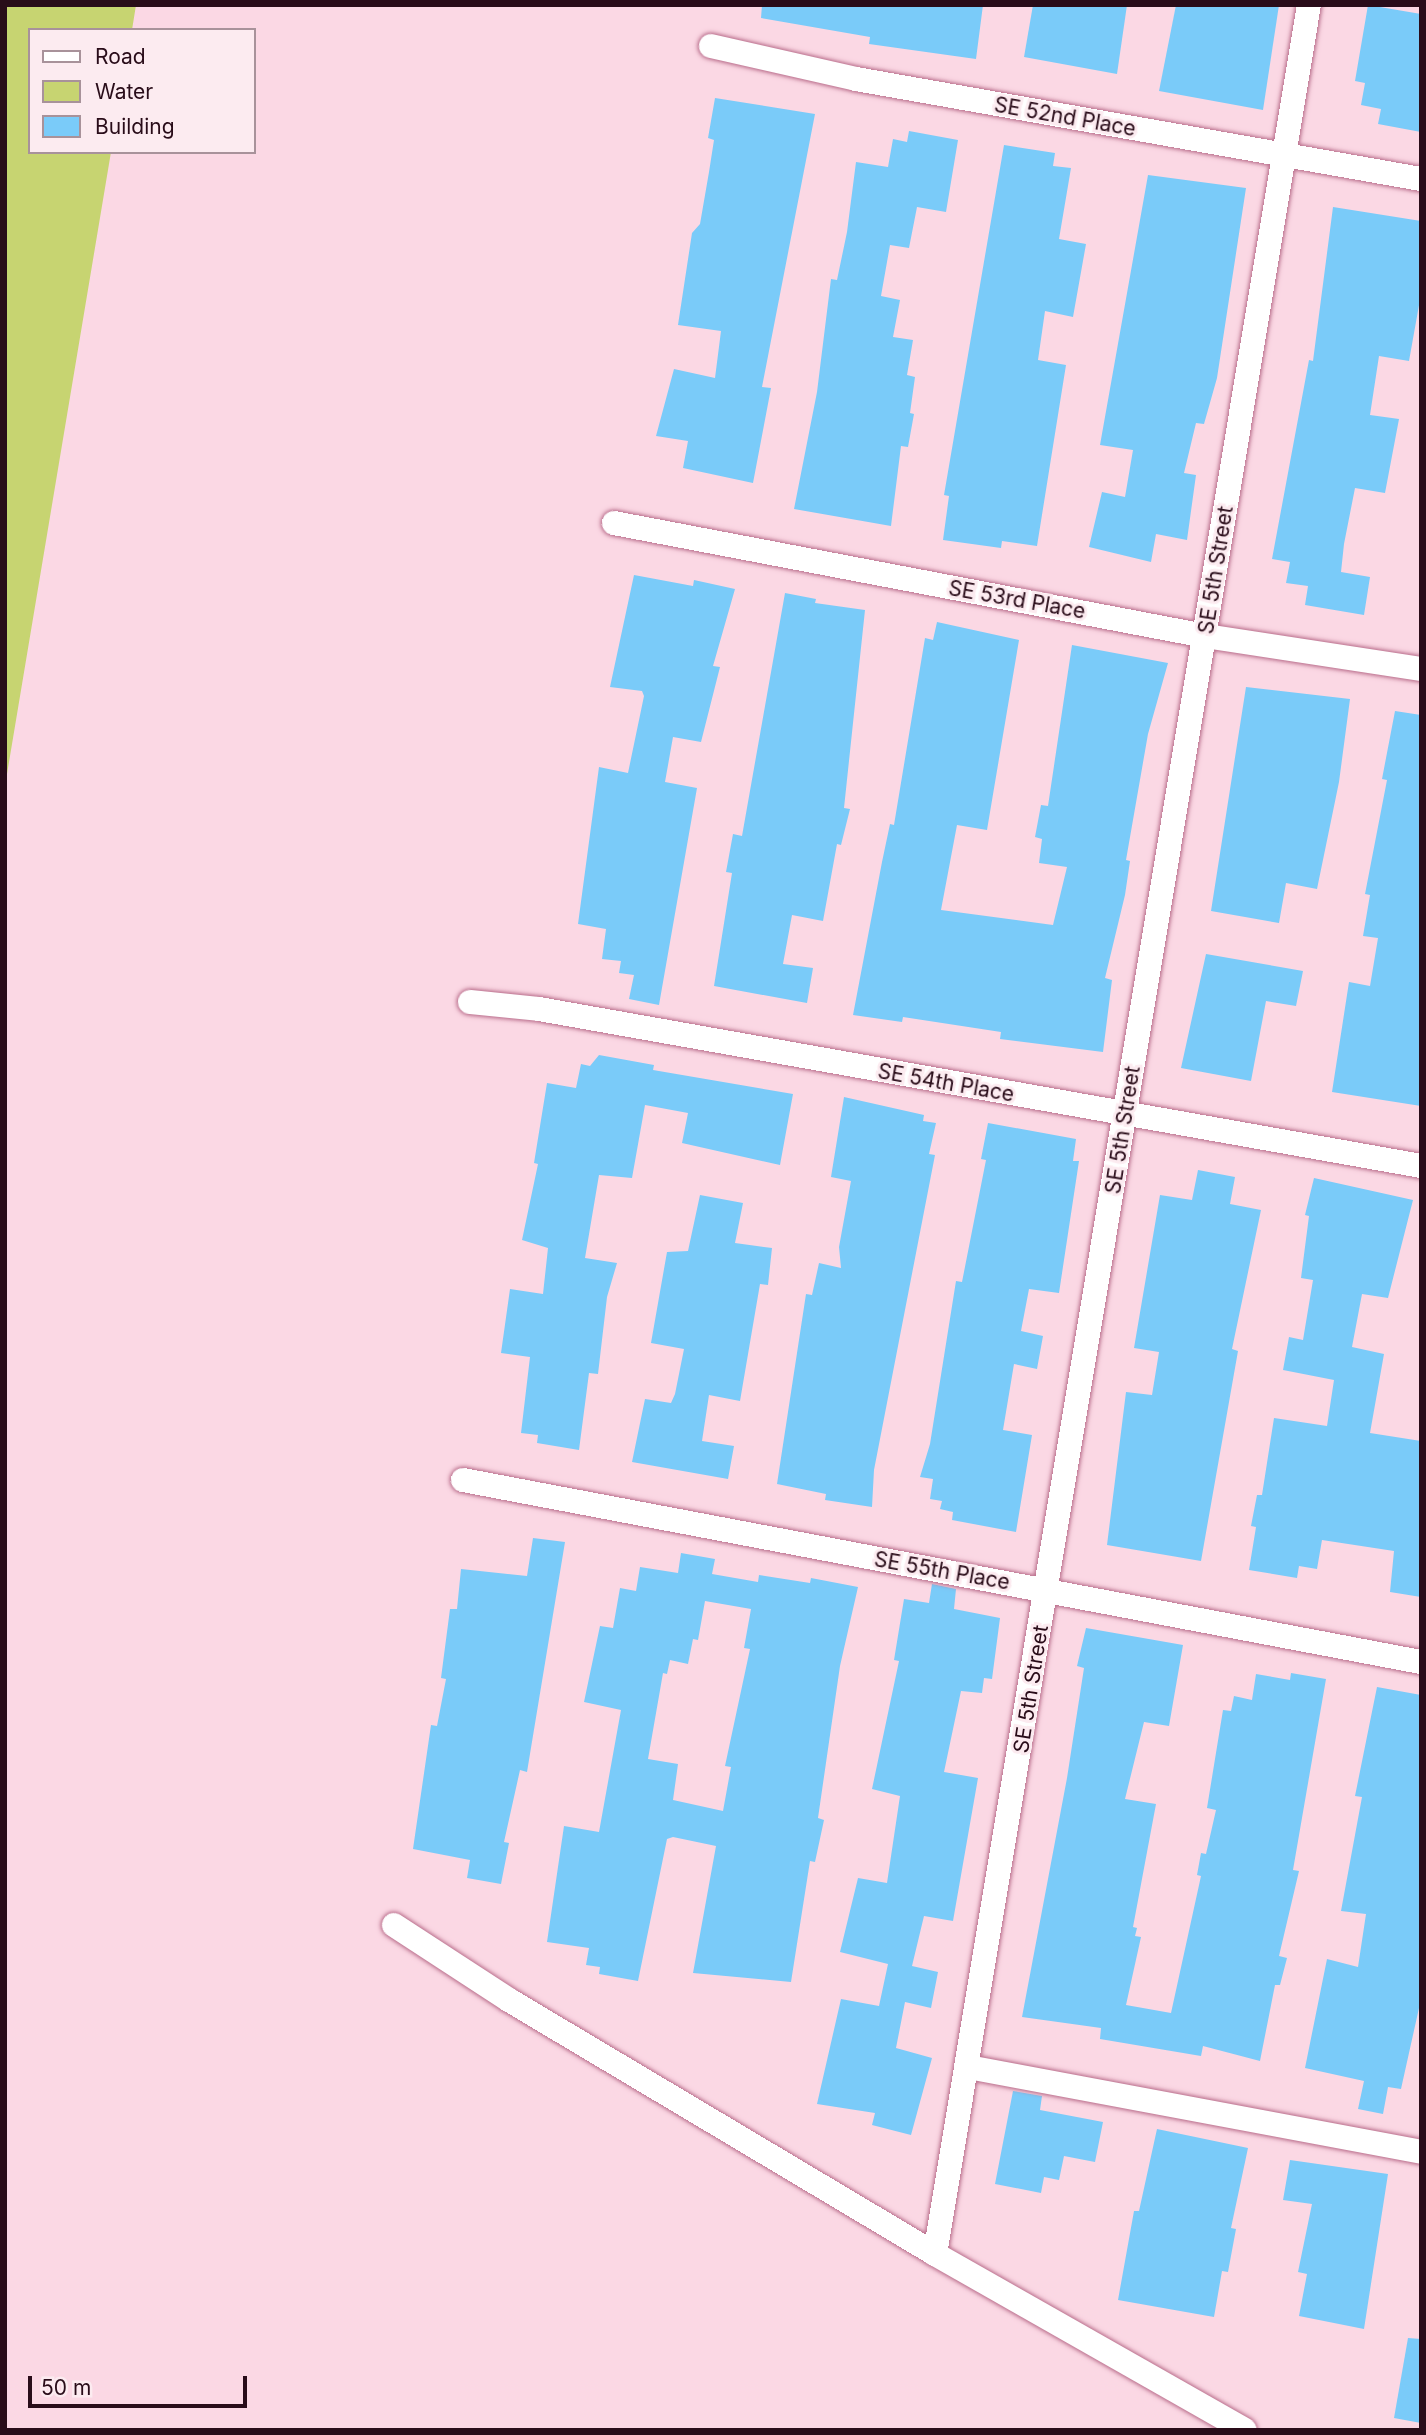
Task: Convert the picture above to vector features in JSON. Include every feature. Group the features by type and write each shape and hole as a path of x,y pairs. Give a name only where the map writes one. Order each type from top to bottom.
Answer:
{"street":[{"name":"SE 5th Street","path":"935,2254 1309,5"},
{"name":"SE 52nd Place","path":"711,46 856,79 1421,179"},
{"name":"SE 53rd Place","path":"614,523 1205,636 1421,669"},
{"name":"SE 54th Place","path":"470,1002 539,1009 1421,1166"},
{"name":"SE 55th Place","path":"463,1480 1047,1589 1225,1628 1421,1662"},
{"path":"394,1925 520,2007 935,2254 1245,2430"},
{"path":"968,2067 1421,2152"}],"water":[{"path":"5,5 136,5 132,28 28,28 28,154 111,154 5,786"}],"building":[{"path":"762,5 983,5 976,59 869,44 870,37 761,18"},
{"path":"1033,5 1127,5 1117,74 1024,57"},
{"path":"1176,5 1279,5 1263,110 1159,91"},
{"path":"1368,5 1421,14 1421,132 1378,124 1381,109 1361,105 1365,83 1355,81"},
{"path":"715,98 815,114 762,387 771,388 753,483 683,468 688,441 656,436 674,369 715,378 721,331 678,325 692,233 700,224 709,172 714,140 708,138"},
{"path":"909,131 958,140 946,212 917,207 909,248 890,245 881,296 900,300 893,337 913,340 907,375 915,377 910,413 914,414 908,447 901,446 891,526 794,509 817,392 831,279 837,280 847,232 856,162 888,167 893,139 907,142"},
{"path":"1004,145 1055,153 1053,166 1071,168 1059,239 1086,244 1073,317 1045,311 1038,360 1066,365 1037,546 1002,541 1001,548 943,540 949,496 944,495"},
{"path":"1148,175 1246,188 1217,378 1204,424 1196,423 1184,473 1196,475 1187,540 1156,534 1151,562 1089,547 1102,492 1125,497 1133,450 1100,445"},
{"path":"1333,207 1421,221 1421,294 1409,361 1379,356 1370,415 1399,419 1385,493 1355,488 1344,544 1341,572 1370,577 1364,615 1305,605 1308,586 1286,583 1290,562 1272,559 1309,360 1313,361"},
{"path":"634,575 693,586 694,580 735,589 713,666 720,667 701,742 673,737 665,782 697,788 659,1005 629,999 634,975 619,973 621,961 602,959 606,929 578,924 599,767 628,773 644,696 642,691 610,687"},
{"path":"785,593 816,599 815,603 865,610 844,808 850,809 841,845 837,844 823,921 792,915 783,964 813,968 807,1003 714,986 732,873 726,872 733,834 742,836"},
{"path":"937,622 1019,640 987,830 957,825 941,910 1053,925 1067,867 1039,863 1042,839 1035,837 1041,805 1048,806 1072,645 1168,663 1148,734 1126,860 1130,861 1125,895 1105,978 1112,980 1103,1052 1000,1039 1001,1032 903,1017 902,1022 853,1015 890,824 894,825 925,638 933,640"},
{"path":"1246,687 1350,699 1339,782 1317,889 1286,883 1279,923 1211,911"},
{"path":"1395,711 1421,715 1421,1106 1332,1092 1349,982 1370,986 1378,938 1363,936 1370,895 1365,894 1387,780 1382,779"},
{"path":"1206,954 1303,971 1296,1006 1266,1001 1251,1081 1181,1068"},
{"path":"599,1055 654,1065 653,1070 793,1094 780,1165 682,1143 688,1113 645,1105 632,1178 599,1175 585,1258 617,1263 607,1297 598,1374 589,1373 579,1450 537,1443 538,1435 521,1433 530,1357 501,1353 510,1289 543,1294 548,1248 522,1240 538,1164 534,1163 547,1083 576,1088 581,1064 590,1066"},
{"path":"844,1097 924,1115 923,1121 936,1123 929,1154 935,1155 874,1470 872,1507 825,1500 826,1494 777,1484 806,1294 812,1295 819,1263 841,1268 839,1247 851,1181 831,1177"},
{"path":"988,1123 1076,1139 1073,1161 1079,1161 1059,1293 1029,1289 1021,1331 1043,1336 1037,1369 1014,1364 1003,1430 1032,1435 1016,1532 952,1520 953,1512 940,1509 942,1501 930,1499 933,1479 920,1477 930,1444 956,1281 962,1282 986,1160 981,1159"},
{"path":"1198,1170 1235,1177 1230,1204 1261,1210 1232,1349 1238,1351 1201,1561 1107,1545 1126,1392 1152,1395 1159,1352 1134,1348 1160,1195 1192,1200"},
{"path":"1314,1178 1413,1200 1388,1298 1362,1294 1352,1347 1384,1354 1370,1433 1421,1441 1421,1597 1390,1592 1394,1551 1322,1540 1317,1569 1299,1566 1297,1578 1249,1570 1256,1527 1251,1526 1257,1495 1262,1495 1274,1418 1327,1426 1334,1380 1283,1370 1289,1337 1303,1340 1313,1280 1301,1278 1309,1216 1305,1215"},
{"path":"700,1195 743,1203 735,1243 772,1248 768,1285 760,1284 740,1401 709,1395 702,1441 734,1446 728,1479 632,1462 645,1399 671,1403 675,1394 684,1349 651,1343 667,1252 688,1251"},
{"path":"533,1538 565,1542 527,1772 520,1770 504,1842 509,1843 501,1884 467,1878 470,1860 413,1849 431,1725 437,1726 446,1679 441,1678 450,1609 457,1609 461,1569 527,1576"},
{"path":"681,1553 715,1559 712,1574 758,1582 759,1575 810,1583 811,1578 858,1587 840,1666 818,1818 824,1820 815,1862 810,1861 791,1982 693,1973 716,1846 673,1837 667,1839 638,1981 599,1974 600,1967 586,1965 589,1948 547,1942 564,1826 599,1832 621,1710 584,1702 600,1626 613,1628 620,1588 636,1591 640,1567 678,1573","holes":["705,1601 751,1609 744,1648 750,1649 725,1766 731,1767 723,1811 673,1800 678,1764 648,1759 663,1673 667,1674 670,1660 688,1664 693,1639 698,1640"]},
{"path":"932,1584 956,1589 954,1609 1000,1618 992,1679 984,1678 982,1693 961,1691 944,1772 978,1778 953,1921 924,1916 912,1966 938,1972 931,2008 905,2002 896,2048 932,2058 911,2135 872,2125 875,2113 817,2104 841,1999 879,2006 888,1964 840,1952 858,1878 887,1883 900,1796 872,1789 899,1661 894,1660 904,1599 929,1603"},
{"path":"1086,1628 1183,1645 1169,1726 1144,1722 1125,1799 1156,1804 1133,1927 1137,1928 1135,1936 1141,1937 1126,2005 1171,2013 1201,1876 1197,1875 1201,1853 1206,1854 1216,1810 1207,1808 1223,1710 1231,1711 1234,1696 1252,1700 1256,1674 1290,1680 1291,1673 1326,1679 1293,1870 1299,1871 1279,1956 1287,1958 1280,1985 1275,1985 1260,2061 1203,2046 1201,2056 1100,2039 1101,2028 1022,2017 1067,1778 1084,1668 1077,1666"},
{"path":"1377,1687 1421,1695 1421,1999 1401,2089 1388,2087 1383,2114 1358,2109 1364,2081 1305,2068 1327,1959 1358,1967 1366,1914 1341,1911 1362,1797 1355,1796"},
{"path":"1013,2091 1042,2096 1040,2110 1103,2122 1095,2162 1064,2156 1059,2180 1044,2177 1041,2193 995,2184"},
{"path":"1157,2129 1248,2148 1231,2228 1236,2229 1228,2272 1222,2271 1214,2317 1118,2300 1134,2211 1139,2211"},
{"path":"1290,2160 1388,2174 1364,2329 1299,2316 1307,2274 1298,2272 1312,2204 1283,2200"},
{"path":"1408,2338 1421,2339 1421,2423 1394,2418"}]}
